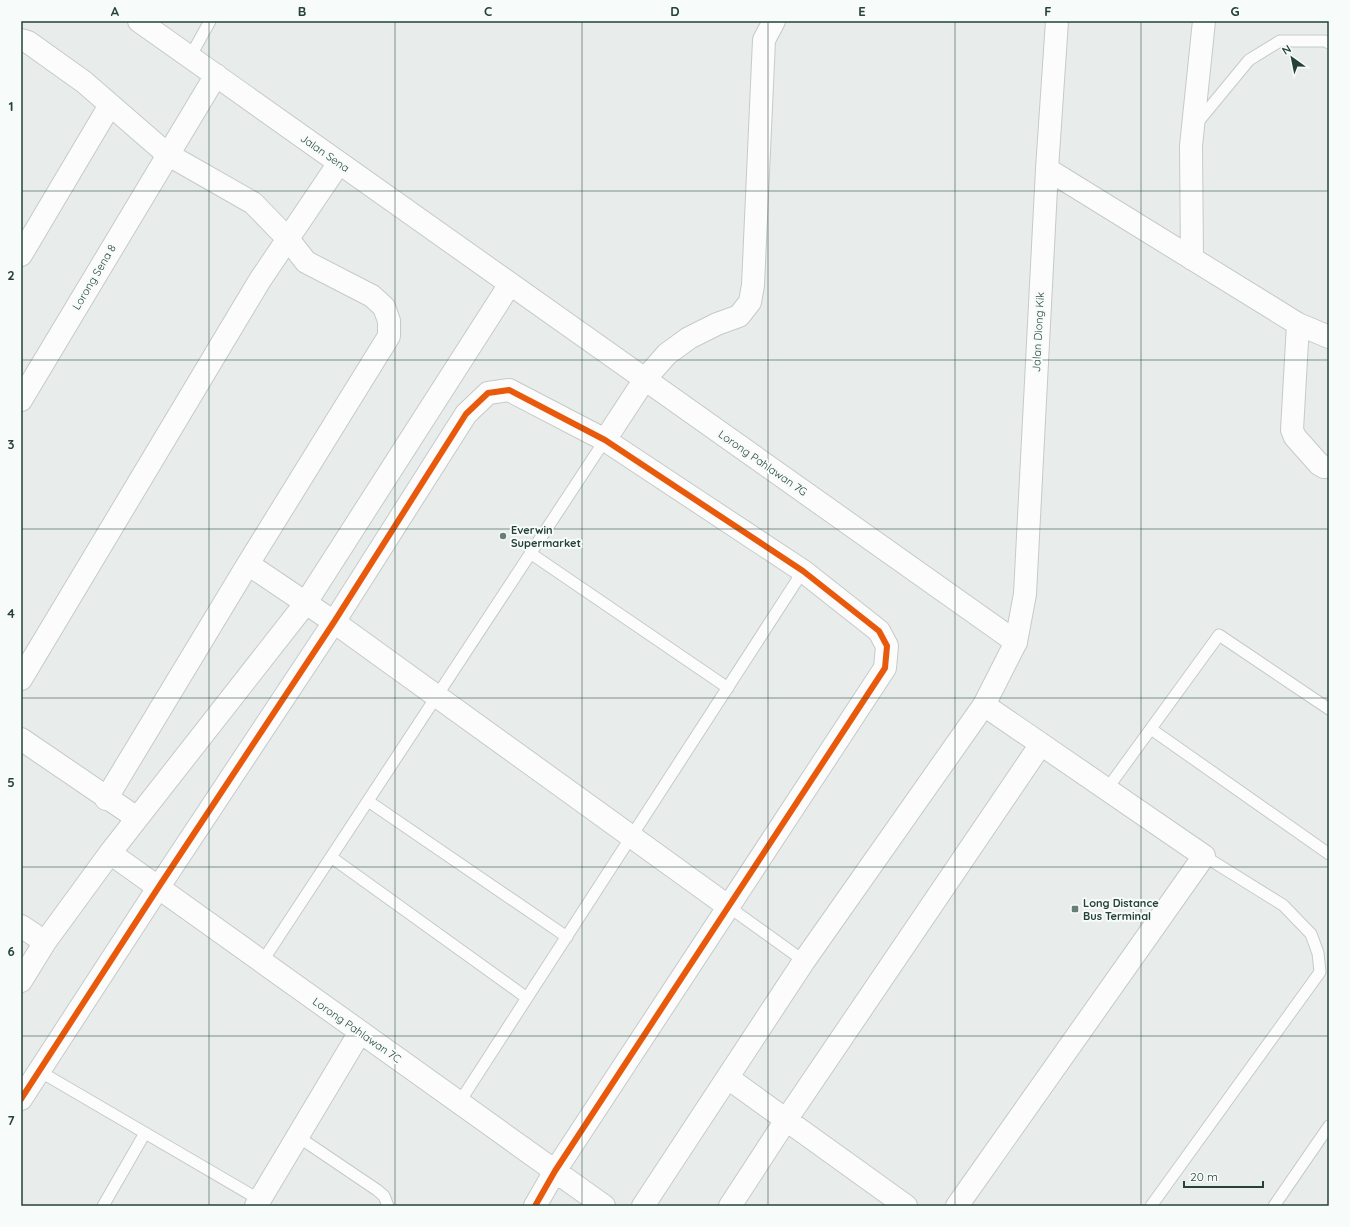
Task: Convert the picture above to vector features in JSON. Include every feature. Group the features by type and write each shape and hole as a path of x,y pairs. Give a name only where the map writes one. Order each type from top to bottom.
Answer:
{"street":[{"name":"Jalan Sena","path":"139,21 510,284"},
{"path":"604,440 645,379 667,354 684,342 717,324 739,316 750,302 753,285 764,40 774,21"},
{"name":"Jalan Diong Kik","path":"643,1206 804,961 984,705 1016,642 1025,594 1047,170 1057,21"},
{"path":"1192,259 1191,146 1204,21"},
{"path":"21,40 28,42 84,82 167,154 253,203 288,239 306,262 372,296 384,307 389,321 389,336 248,564 106,799"},
{"name":"Lorong Sena 8","path":"21,400 167,154 216,75"},
{"path":"21,255 110,105"},
{"path":"21,679 260,280 340,163"},
{"path":"1047,170 1298,324 1329,337"},
{"path":"21,981 45,942 110,853 305,604 510,284"},
{"name":"Lorong Pahlawan 7G","path":"510,284 1016,642"},
{"path":"1298,324 1292,430 1295,437 1319,464 1324,467 1329,467"},
{"path":"21,1099 158,888 334,622 466,414 488,393 509,390 604,440 803,570 879,631 887,646 885,668 555,1171 535,1206"},
{"path":"248,564 305,604 334,622 729,907"},
{"path":"957,1206 1204,856 984,705"},
{"path":"21,739 106,799 137,818"},
{"path":"730,1206 786,1120 1042,744"},
{"name":"Lorong Pahlawan 7C","path":"110,853 604,1206"},
{"path":"21,926 45,942"},
{"path":"258,1203 360,1032"},
{"path":"728,1078 906,1206"}],"lane":[{"path":"190,57 210,21"},
{"path":"1192,128 1249,60 1280,41 1325,41 1329,43"},
{"path":"262,962 604,440"},
{"path":"530,553 728,688"},
{"path":"460,1102 803,570"},
{"path":"1107,789 1219,635 1329,709"},
{"path":"1150,729 1329,854"},
{"path":"368,800 566,937"},
{"path":"1152,1206 1320,972 1318,953 1311,934 1283,905 1204,856"},
{"path":"331,857 527,998"},
{"path":"729,907 804,961"},
{"path":"39,1071 145,1133 258,1203"},
{"path":"1274,1206 1329,1126"},
{"path":"103,1206 145,1133"},
{"path":"297,1136 377,1190 384,1196 388,1206"}],"cycle path":[{"path":"21,1099 158,888 334,622 466,414 488,393 509,390 605,440 803,571 879,631 887,646 885,668 555,1171 535,1206"}],"place":[{"name":"Everwin Supermarket","path":"503,536"},
{"name":"Long Distance Bus Terminal","path":"1075,909"}]}
